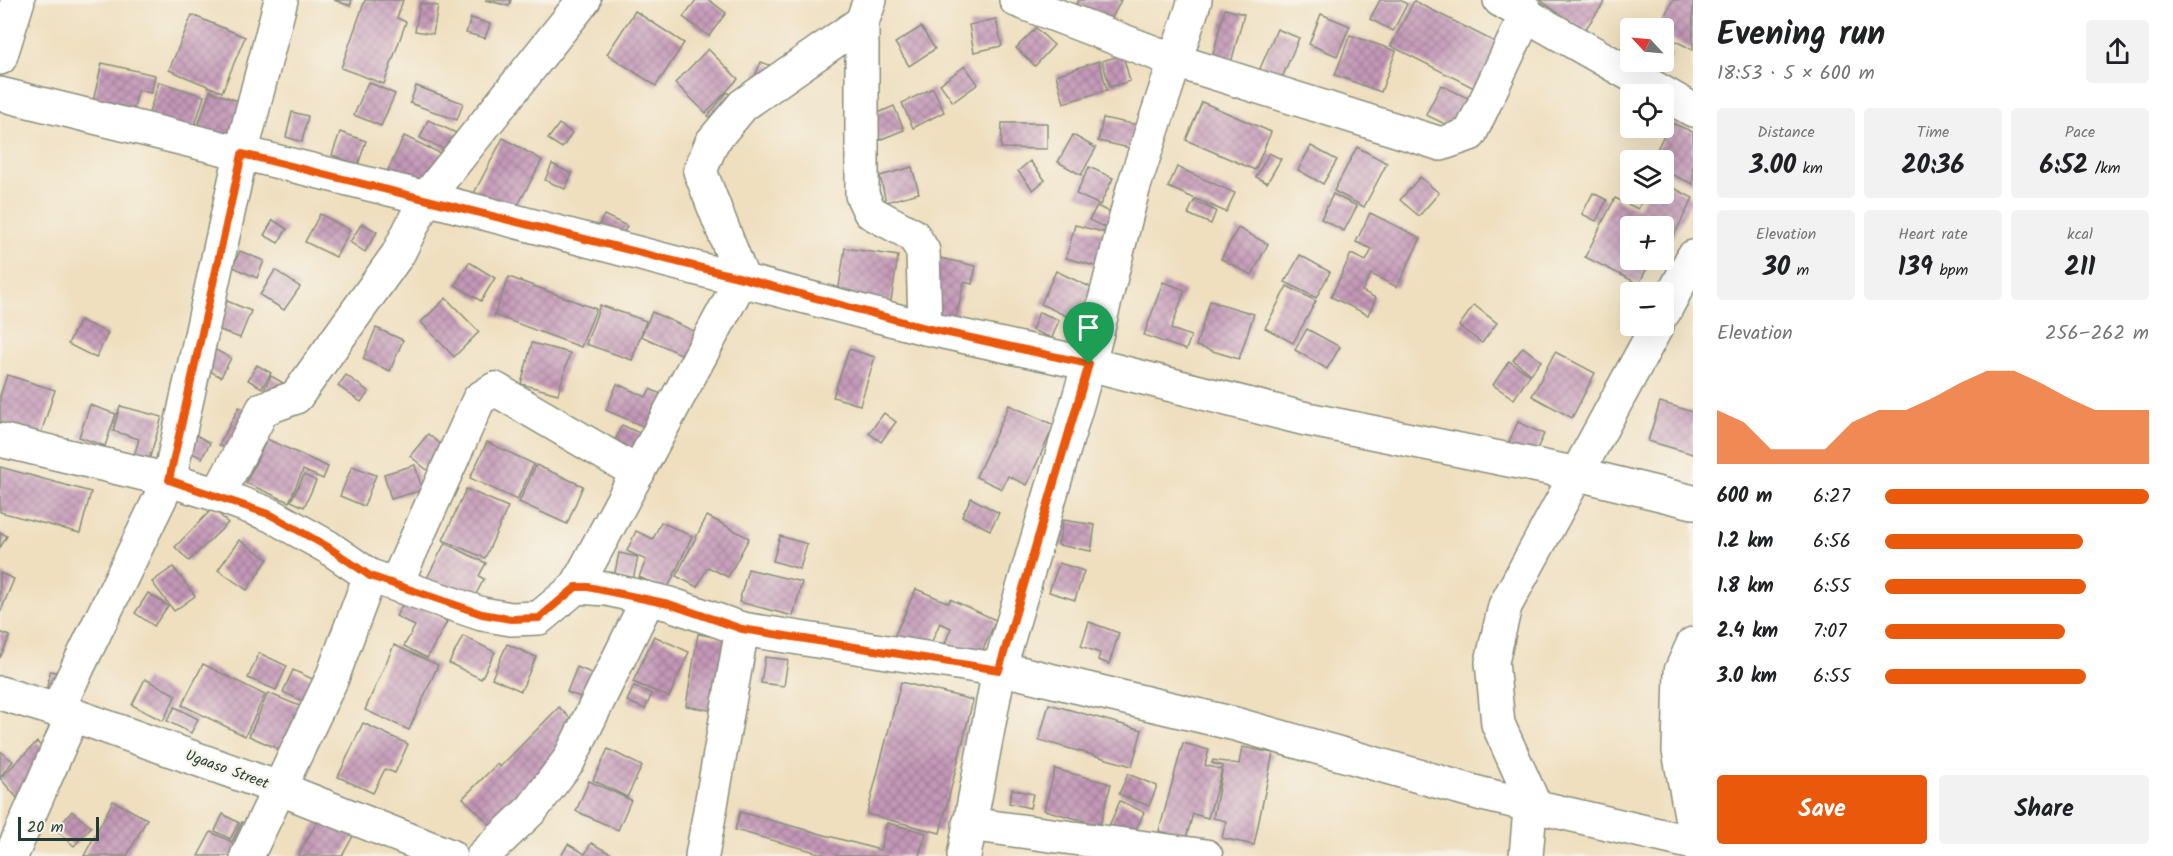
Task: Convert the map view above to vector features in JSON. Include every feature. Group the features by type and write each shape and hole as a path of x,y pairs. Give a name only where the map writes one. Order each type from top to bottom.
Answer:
{"street":[{"path":"0,58 18,0"},
{"path":"10,856 65,712 169,480 242,154 281,0"},
{"path":"218,495 259,414 263,409 296,397 398,254 426,198 584,0"},
{"path":"1016,0 1176,61 1441,144 1470,134 1514,7 1693,110"},
{"path":"964,856 999,670 1089,364 1133,189 1195,0"},
{"path":"0,440 169,480 218,495 271,515 383,580 454,606 511,619 539,618 576,587 742,278 700,171 712,142 744,105 866,11"},
{"path":"866,11 862,195 870,212 913,235 923,251 926,328"},
{"path":"0,94 426,198 742,278 926,328 1089,364 1302,418 1578,474 1693,502"},
{"path":"1674,293 1693,256"},
{"path":"1526,856 1529,822 1534,804 1498,724 1492,662 1505,606 1652,336"},
{"path":"247,856 281,789 332,678 479,399 495,389 638,473"},
{"path":"576,587 607,589 648,599 742,629 999,670 1235,724 1482,794 1534,804 1693,843"},
{"path":"483,856 532,809 569,760 648,599"},
{"path":"702,856 742,629"},
{"path":"1693,644 1682,671 1679,751 1693,826"},
{"name":"Ugaaso Street","path":"0,693 65,712 281,789 448,856"},
{"path":"969,824 1206,856"}],"building":[{"path":"334,0 352,0 350,6"},
{"path":"365,0 403,0 397,18 406,22 384,84 341,68"},
{"path":"485,0 511,0 509,6"},
{"path":"696,0 709,0 726,13 709,36 683,17"},
{"path":"1079,0 1121,0 1109,24 1075,6"},
{"path":"1380,0 1400,0 1407,4 1393,31 1370,19"},
{"path":"1540,0 1606,0 1584,31"},
{"path":"1673,0 1693,0 1693,50 1674,40 1674,18 1663,18"},
{"path":"1414,1 1505,47 1482,92 1391,46"},
{"path":"420,3 438,6 433,34 415,31"},
{"path":"1225,9 1244,14 1231,63 1212,58"},
{"path":"635,11 684,43 656,86 607,54"},
{"path":"1321,14 1350,26 1337,56 1309,44"},
{"path":"192,15 245,37 222,92 169,70"},
{"path":"471,18 490,24 485,38 466,33"},
{"path":"996,19 1002,46 974,52 969,25"},
{"path":"921,27 935,49 909,66 895,43"},
{"path":"1036,28 1054,45 1035,66 1016,48"},
{"path":"1277,29 1299,38 1281,80 1259,71"},
{"path":"1350,35 1396,51 1381,92 1335,75"},
{"path":"708,49 738,79 706,113 675,83"},
{"path":"1123,55 1130,81 1110,87 1102,61"},
{"path":"1099,61 1107,90 1064,103 1056,75"},
{"path":"761,62 782,70 754,78"},
{"path":"102,63 155,75 151,93 138,90 131,120 91,110"},
{"path":"965,66 978,84 953,102 940,84"},
{"path":"159,82 204,96 191,139 145,125"},
{"path":"368,82 395,94 381,126 354,115"},
{"path":"1441,85 1474,101 1460,131 1426,115"},
{"path":"416,86 463,103 457,120 410,103"},
{"path":"933,88 944,112 913,128 902,103"},
{"path":"210,91 252,106 237,149 195,135"},
{"path":"727,92 740,102 722,126 708,116"},
{"path":"1202,102 1271,132 1255,170 1186,140"},
{"path":"894,106 904,130 874,142 864,119"},
{"path":"292,112 308,116 302,142 286,137"},
{"path":"1103,118 1153,128 1148,152 1098,141"},
{"path":"428,120 465,137 457,155 420,138"},
{"path":"1002,123 1047,123 1047,149 1001,148"},
{"path":"559,124 572,133 562,148 548,139"},
{"path":"1674,124 1693,132 1693,184 1674,175 1674,150 1657,150 1662,138 1674,138"},
{"path":"340,132 366,141 358,165 332,155"},
{"path":"1073,135 1096,148 1081,175 1058,162"},
{"path":"404,136 444,155 424,197 384,179"},
{"path":"503,138 542,160 511,218 472,197"},
{"path":"1311,146 1337,160 1323,184 1298,170"},
{"path":"1357,147 1387,163 1364,207 1334,191"},
{"path":"1269,153 1281,159 1267,183 1256,177"},
{"path":"1030,161 1045,180 1033,190 1018,171"},
{"path":"552,164 572,174 565,189 545,180"},
{"path":"912,167 919,193 886,202 880,176"},
{"path":"1089,167 1113,178 1100,205 1076,194"},
{"path":"1177,167 1235,193 1226,212 1168,187"},
{"path":"1420,177 1439,193 1419,216 1400,200"},
{"path":"1674,188 1693,198 1674,235 1674,216 1620,216 1620,270 1646,270 1640,282 1635,282 1585,257 1615,198 1620,200 1620,204 1628,204 1638,209 1641,204 1674,204"},
{"path":"1593,193 1607,200 1596,221 1582,214"},
{"path":"1333,194 1357,206 1344,231 1321,219"},
{"path":"1194,201 1216,211 1211,224 1188,214"},
{"path":"1097,206 1117,216 1110,230 1089,220"},
{"path":"1370,213 1421,238 1397,287 1371,274 1362,291 1376,298 1368,315 1331,297 1351,254 1366,261 1372,249 1356,242"},
{"path":"320,214 350,230 336,257 305,242"},
{"path":"604,215 627,226 616,249 593,238"},
{"path":"273,220 287,229 278,243 264,235"},
{"path":"362,223 377,232 365,252 350,242"},
{"path":"1075,225 1111,234 1102,268 1066,258"},
{"path":"1238,228 1268,244 1252,275 1221,259"},
{"path":"845,248 898,256 891,301 838,293"},
{"path":"240,251 264,261 257,278 233,267"},
{"path":"1300,255 1330,272 1316,298 1285,282"},
{"path":"940,258 976,266 972,284 964,282 956,318 928,312"},
{"path":"469,262 495,278 481,301 455,285"},
{"path":"275,270 300,287 284,310 260,295"},
{"path":"1056,271 1103,293 1087,326 1041,304"},
{"path":"509,277 596,309 581,347 494,315"},
{"path":"1163,282 1185,290 1171,329 1191,336 1186,350 1144,335"},
{"path":"1287,286 1316,301 1293,343 1265,328"},
{"path":"446,298 479,332 454,357 421,322"},
{"path":"227,301 251,311 240,338 215,328"},
{"path":"1210,301 1254,314 1239,359 1196,346"},
{"path":"600,305 646,321 632,360 586,344"},
{"path":"1474,305 1497,323 1482,343 1459,326"},
{"path":"652,312 705,336 694,360 641,336"},
{"path":"1039,312 1059,320 1052,338 1032,330"},
{"path":"80,320 108,333 96,358 68,344"},
{"path":"376,328 403,340 390,371 363,359"},
{"path":"1307,329 1340,347 1327,369 1295,350"},
{"path":"532,343 570,353 558,394 521,384"},
{"path":"204,344 231,358 221,377 194,363"},
{"path":"1523,347 1541,361 1531,374 1513,360"},
{"path":"849,349 875,357 860,405 833,397"},
{"path":"1555,352 1595,373 1572,418 1532,396"},
{"path":"1509,361 1530,375 1514,399 1493,385"},
{"path":"257,365 271,373 262,388 248,380"},
{"path":"7,375 55,390 40,436 0,423 0,396"},
{"path":"346,375 369,392 361,402 338,386"},
{"path":"271,376 297,391 260,397"},
{"path":"617,384 646,397 650,389 678,402 663,435 606,410"},
{"path":"1660,402 1693,412 1693,454 1648,441"},
{"path":"90,405 116,414 105,446 79,437"},
{"path":"1009,405 1054,425 1027,485 1008,476 1002,489 976,477"},
{"path":"120,406 162,417 149,460 134,456 139,439 113,431"},
{"path":"239,407 260,419 240,456 219,445"},
{"path":"884,413 896,422 881,442 869,433"},
{"path":"1518,422 1544,434 1527,470 1501,459"},
{"path":"622,425 650,438 637,465 609,453"},
{"path":"191,432 210,443 202,458 182,448"},
{"path":"428,434 450,452 432,474 410,456"},
{"path":"267,439 328,467 323,479 303,470 289,502 246,483"},
{"path":"487,442 534,464 517,500 470,478"},
{"path":"415,465 422,490 391,499 384,474"},
{"path":"536,465 583,486 567,524 519,502"},
{"path":"352,466 376,475 364,506 340,496"},
{"path":"0,467 91,492 80,533 0,512"},
{"path":"304,475 316,481 304,507 291,501"},
{"path":"466,489 508,507 485,558 443,540"},
{"path":"971,498 999,513 990,530 962,516"},
{"path":"213,508 228,523 189,561 175,547"},
{"path":"707,516 749,538 728,577 708,567 697,587 676,576"},
{"path":"1063,520 1095,525 1091,551 1058,545"},
{"path":"661,522 692,536 667,590 639,577 646,560 627,551 636,531 653,539"},
{"path":"0,532 7,536 0,548"},
{"path":"780,536 807,544 800,569 773,561"},
{"path":"239,540 268,559 247,590 218,570"},
{"path":"445,543 486,563 479,576 484,579 469,607 424,584"},
{"path":"619,553 638,557 633,580 614,577"},
{"path":"1059,563 1084,571 1075,600 1049,592"},
{"path":"173,567 195,596 174,611 152,582"},
{"path":"748,569 802,582 793,616 739,602"},
{"path":"0,573 14,579 0,613"},
{"path":"916,589 949,603 950,599 996,620 977,663 943,648 951,628 940,623 928,650 895,635"},
{"path":"148,593 168,606 154,626 135,613"},
{"path":"406,599 447,622 427,658 404,646 415,626 396,616"},
{"path":"1089,622 1119,633 1109,664 1098,660 1100,653 1081,646"},
{"path":"0,632 10,636 0,658"},
{"path":"698,634 733,640 720,712 686,706"},
{"path":"463,636 495,652 481,679 449,663"},
{"path":"654,636 689,652 669,697 633,682"},
{"path":"507,644 536,657 521,691 492,678"},
{"path":"394,645 438,665 409,730 365,710"},
{"path":"259,653 287,666 276,690 248,678"},
{"path":"765,657 788,660 784,686 761,683"},
{"path":"203,664 265,695 245,736 182,705"},
{"path":"577,667 603,678 593,702 567,692"},
{"path":"293,670 321,683 311,705 283,692"},
{"path":"50,671 68,674 46,693"},
{"path":"145,679 176,695 163,721 132,705"},
{"path":"901,682 973,700 940,833 867,814"},
{"path":"634,686 652,694 645,709 627,701"},
{"path":"268,693 302,707 283,751 249,736"},
{"path":"1049,704 1142,730 1132,766 1039,740"},
{"path":"175,707 198,719 191,733 167,721"},
{"path":"559,707 590,739 498,832 463,798 497,764 500,767"},
{"path":"363,723 408,744 395,773 385,769 373,793 338,777"},
{"path":"37,742 61,767 23,805 0,778"},
{"path":"1183,743 1209,750 1205,765 1222,770 1208,818 1193,814 1186,838 1159,831"},
{"path":"1242,747 1273,753 1254,845 1222,838 1226,821 1213,818 1223,766 1212,763 1213,760 1239,764"},
{"path":"608,749 642,766 627,797 593,780"},
{"path":"0,751 13,761 0,777"},
{"path":"1055,769 1111,784 1100,825 1044,810"},
{"path":"1128,774 1157,786 1149,806 1119,794"},
{"path":"589,781 631,800 618,830 576,811"},
{"path":"1012,789 1033,794 1030,808 1009,803"},
{"path":"113,801 147,819 127,856 84,856"},
{"path":"1120,801 1144,812 1131,840 1107,830"},
{"path":"72,811 91,827 74,846 56,830"},
{"path":"740,812 880,850 887,823 926,833 919,856 830,856 735,830"},
{"path":"223,814 239,823 230,839 215,831"},
{"path":"319,818 353,836 342,856 298,856"},
{"path":"242,822 259,830 245,856 198,856 211,832 232,842"},
{"path":"591,843 615,856 561,856 568,844 585,854"}],"route":[{"path":"242,154 742,278 926,328 1089,364 999,670 742,629 669,604 607,589 576,587 539,618 511,619 482,614 370,576 328,547 271,515 169,480 242,154"}]}
